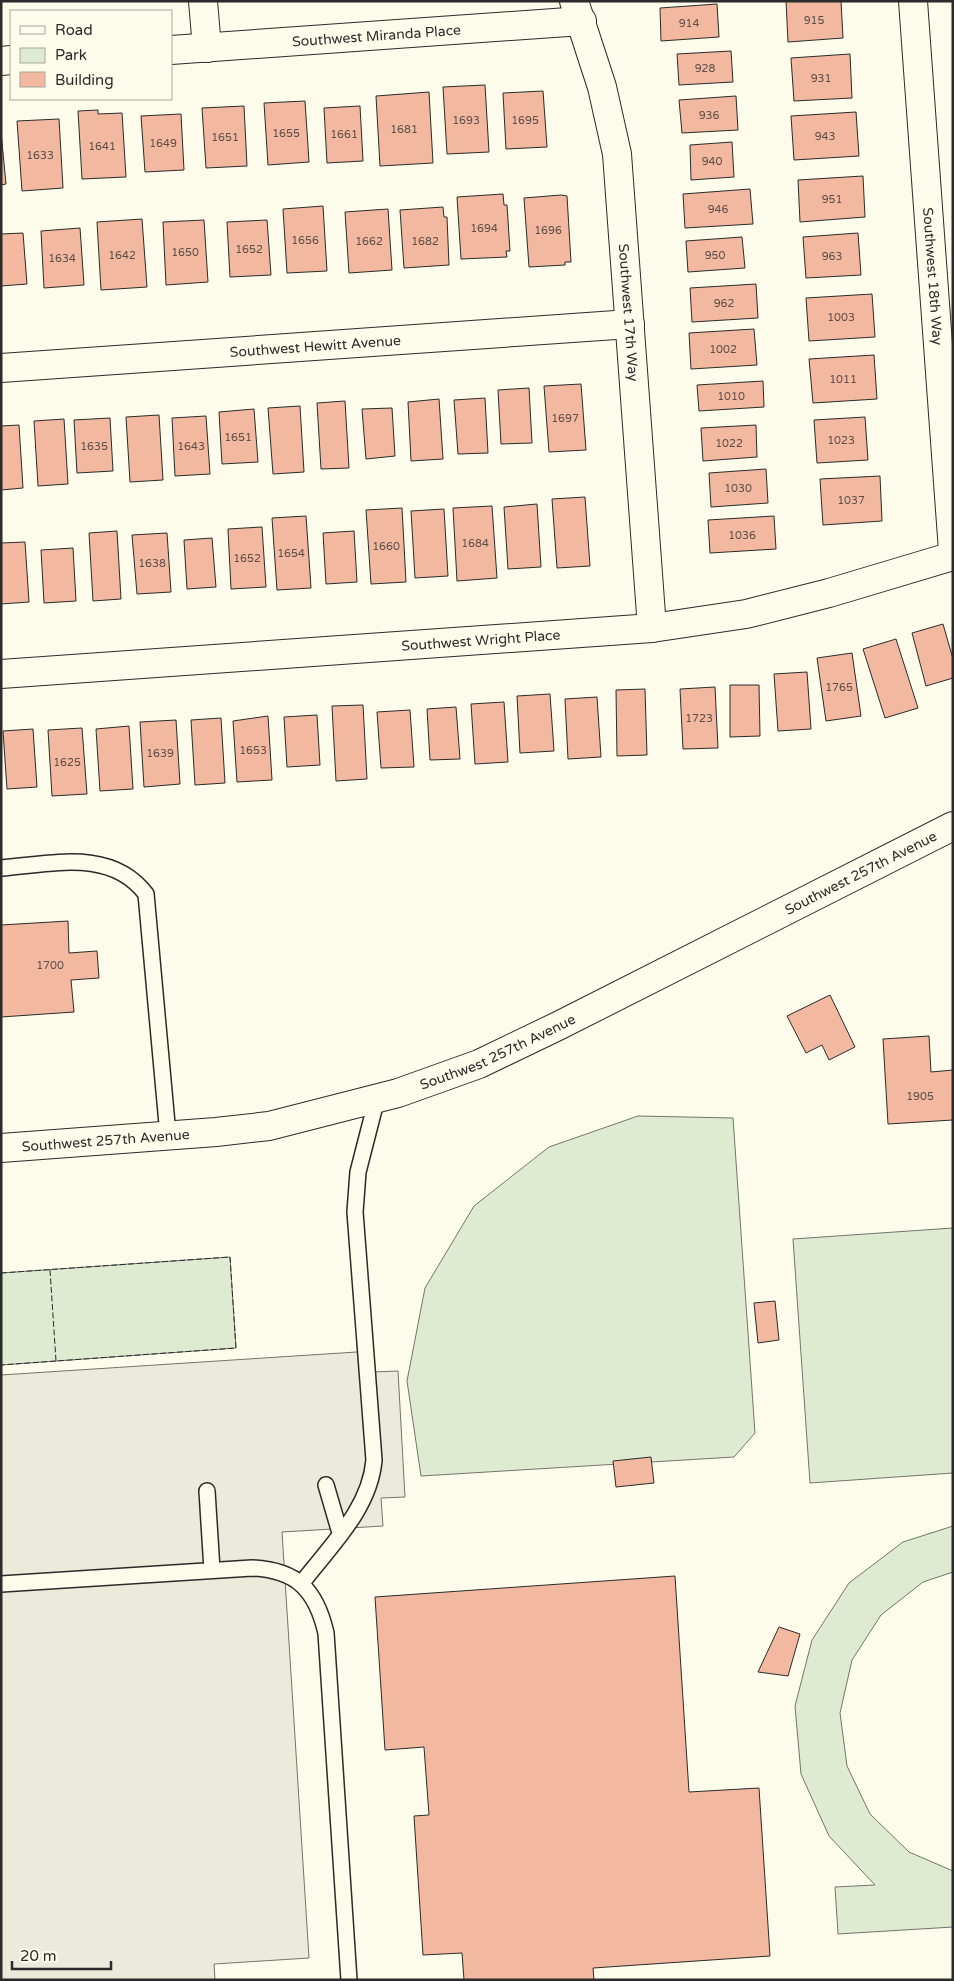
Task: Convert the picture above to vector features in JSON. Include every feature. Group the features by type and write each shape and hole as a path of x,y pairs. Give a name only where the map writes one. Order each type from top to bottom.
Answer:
{"street":[{"path":"204,1 207,48"},
{"name":"Southwest 18th Way","path":"913,1 953,551"},
{"name":"Southwest Miranda Place","path":"172,50 578,11"},
{"name":"Southwest 17th Way","path":"578,11 602,87 617,154 652,628"},
{"name":"Southwest Hewitt Avenue","path":"1,368 630,324"},
{"name":"Southwest Wright Place","path":"1,674 652,628 746,614 829,593 953,556"},
{"name":"Southwest 257th Avenue","path":"1,1148 168,1136 269,1126 377,1098 479,1064 953,826"}],"lane":[{"path":"1,868 83,862 101,864 117,870 136,882 146,894 168,1136"},
{"path":"301,1584 366,1497 373,1476 374,1460 355,1212 358,1172 377,1098"},
{"path":"326,1485 340,1533"},
{"path":"207,1491 212,1570"},
{"path":"1,1584 212,1570 273,1569 293,1577 309,1591 321,1611 326,1633 349,1980"}],"green space":[{"path":"638,1116 733,1118 755,1433 734,1457 421,1476 407,1381 425,1288 474,1206 549,1147"},
{"path":"953,1228 953,1473 810,1483 793,1239"},
{"path":"230,1257 236,1348 1,1365 1,1273"},
{"path":"953,1526 953,1572 923,1582 881,1615 852,1660 840,1713 847,1766 870,1814 909,1852 953,1871 953,1927 838,1934 835,1887 875,1885 829,1836 801,1774 795,1706 812,1640 849,1583 903,1542"}],"shaded area":[{"path":"372,1351 373,1372 398,1371 405,1497 381,1498 383,1526 282,1532 309,1958 214,1964 215,1980 1,1980 1,1375"}],"building":[{"path":"786,1 841,1 843,38 788,42"},
{"path":"717,4 719,37 661,41 660,8"},
{"path":"731,51 733,82 679,85 677,54"},
{"path":"850,54 852,98 794,101 791,58"},
{"path":"485,85 489,152 447,154 443,87"},
{"path":"543,91 547,147 506,149 503,93"},
{"path":"429,92 433,163 380,166 376,96"},
{"path":"736,96 738,130 682,133 679,100"},
{"path":"305,101 309,162 268,165 264,103"},
{"path":"244,106 247,166 206,168 202,108"},
{"path":"360,106 363,161 327,163 324,108"},
{"path":"98,110 98,114 122,113 126,177 82,179 78,111"},
{"path":"856,112 859,156 794,160 791,116"},
{"path":"181,114 184,170 145,172 141,116"},
{"path":"59,119 63,188 22,191 17,121"},
{"path":"1,132 6,184 1,185"},
{"path":"732,142 734,177 691,180 690,145"},
{"path":"863,176 865,217 800,222 798,180"},
{"path":"750,189 753,224 685,228 683,194"},
{"path":"503,194 504,205 507,205 510,251 506,251 507,257 461,259 457,197"},
{"path":"567,196 571,262 565,262 565,265 529,267 524,198"},
{"path":"323,206 327,271 287,273 283,209"},
{"path":"443,207 444,217 447,217 449,265 404,268 400,210"},
{"path":"388,209 392,270 349,273 345,212"},
{"path":"142,219 147,287 101,290 97,222"},
{"path":"204,220 208,282 166,285 163,222"},
{"path":"267,220 271,275 230,277 227,222"},
{"path":"80,228 84,285 44,288 41,231"},
{"path":"23,233 27,284 1,286 1,234"},
{"path":"858,233 861,275 806,278 803,237"},
{"path":"742,237 745,268 688,272 686,241"},
{"path":"756,284 758,318 692,322 690,288"},
{"path":"872,294 875,337 809,341 806,298"},
{"path":"754,329 757,365 691,369 689,333"},
{"path":"874,355 877,399 813,403 809,359"},
{"path":"763,381 764,407 699,411 697,385"},
{"path":"581,384 586,450 549,452 544,386"},
{"path":"529,388 532,443 501,444 498,390"},
{"path":"485,398 488,453 458,454 454,400"},
{"path":"439,399 443,459 411,461 408,402"},
{"path":"345,401 349,468 321,469 317,403"},
{"path":"300,406 304,472 273,474 268,408"},
{"path":"392,408 395,456 366,459 362,409"},
{"path":"254,409 258,462 222,464 219,412"},
{"path":"159,415 163,480 130,482 126,417"},
{"path":"206,416 210,474 175,476 172,418"},
{"path":"865,417 868,460 817,463 814,420"},
{"path":"110,418 113,471 77,473 74,420"},
{"path":"64,419 68,484 38,486 34,421"},
{"path":"19,425 23,488 1,490 1,426"},
{"path":"756,425 757,457 703,461 701,428"},
{"path":"766,469 768,503 711,507 709,473"},
{"path":"880,476 882,521 823,525 820,479"},
{"path":"585,497 590,566 557,568 552,499"},
{"path":"537,504 541,567 508,569 504,507"},
{"path":"492,506 497,578 457,581 453,508"},
{"path":"402,508 406,582 371,584 366,510"},
{"path":"444,509 448,576 415,578 411,511"},
{"path":"306,516 311,588 277,590 272,518"},
{"path":"774,516 776,549 710,553 708,520"},
{"path":"262,527 266,587 231,589 228,529"},
{"path":"117,531 121,599 93,601 89,533"},
{"path":"354,531 357,582 326,584 323,533"},
{"path":"167,533 171,592 137,594 132,535"},
{"path":"212,538 216,587 187,589 184,540"},
{"path":"25,542 29,602 1,604 1,543"},
{"path":"73,548 76,601 44,603 41,550"},
{"path":"943,624 953,659 953,678 926,686 912,633"},
{"path":"896,639 918,708 885,718 863,649"},
{"path":"852,653 861,716 826,721 817,658"},
{"path":"807,672 811,729 778,731 774,674"},
{"path":"730,685 759,685 760,736 730,737"},
{"path":"715,687 718,748 683,749 680,689"},
{"path":"645,689 647,755 617,756 616,690"},
{"path":"550,694 554,751 520,753 517,696"},
{"path":"597,697 601,757 568,759 565,699"},
{"path":"504,702 508,762 475,764 471,704"},
{"path":"363,705 367,779 336,781 332,706"},
{"path":"456,707 460,759 430,760 427,709"},
{"path":"410,710 414,767 381,768 377,712"},
{"path":"317,715 320,765 287,767 284,717"},
{"path":"268,716 272,780 237,782 233,721"},
{"path":"221,718 225,783 195,785 191,720"},
{"path":"176,720 180,784 144,787 140,722"},
{"path":"129,726 133,789 100,791 96,729"},
{"path":"82,728 87,794 52,796 48,730"},
{"path":"33,729 37,787 7,789 3,731"},
{"path":"68,921 69,953 97,951 99,978 71,980 74,1012 1,1017 1,925"},
{"path":"830,995 855,1047 829,1060 822,1045 806,1053 787,1016"},
{"path":"929,1036 931,1072 953,1070 953,1120 888,1124 883,1039"},
{"path":"775,1301 779,1340 758,1343 754,1303"},
{"path":"651,1457 654,1483 616,1487 613,1461"},
{"path":"675,1576 689,1792 759,1788 770,1956 593,1968 594,1980 464,1980 462,1953 423,1955 414,1816 429,1815 424,1747 385,1750 375,1597"},
{"path":"779,1627 800,1634 788,1676 758,1672"}],"fence":[{"path":"1,1273 230,1257 236,1348 1,1365"},
{"path":"50,1270 56,1361"}]}
